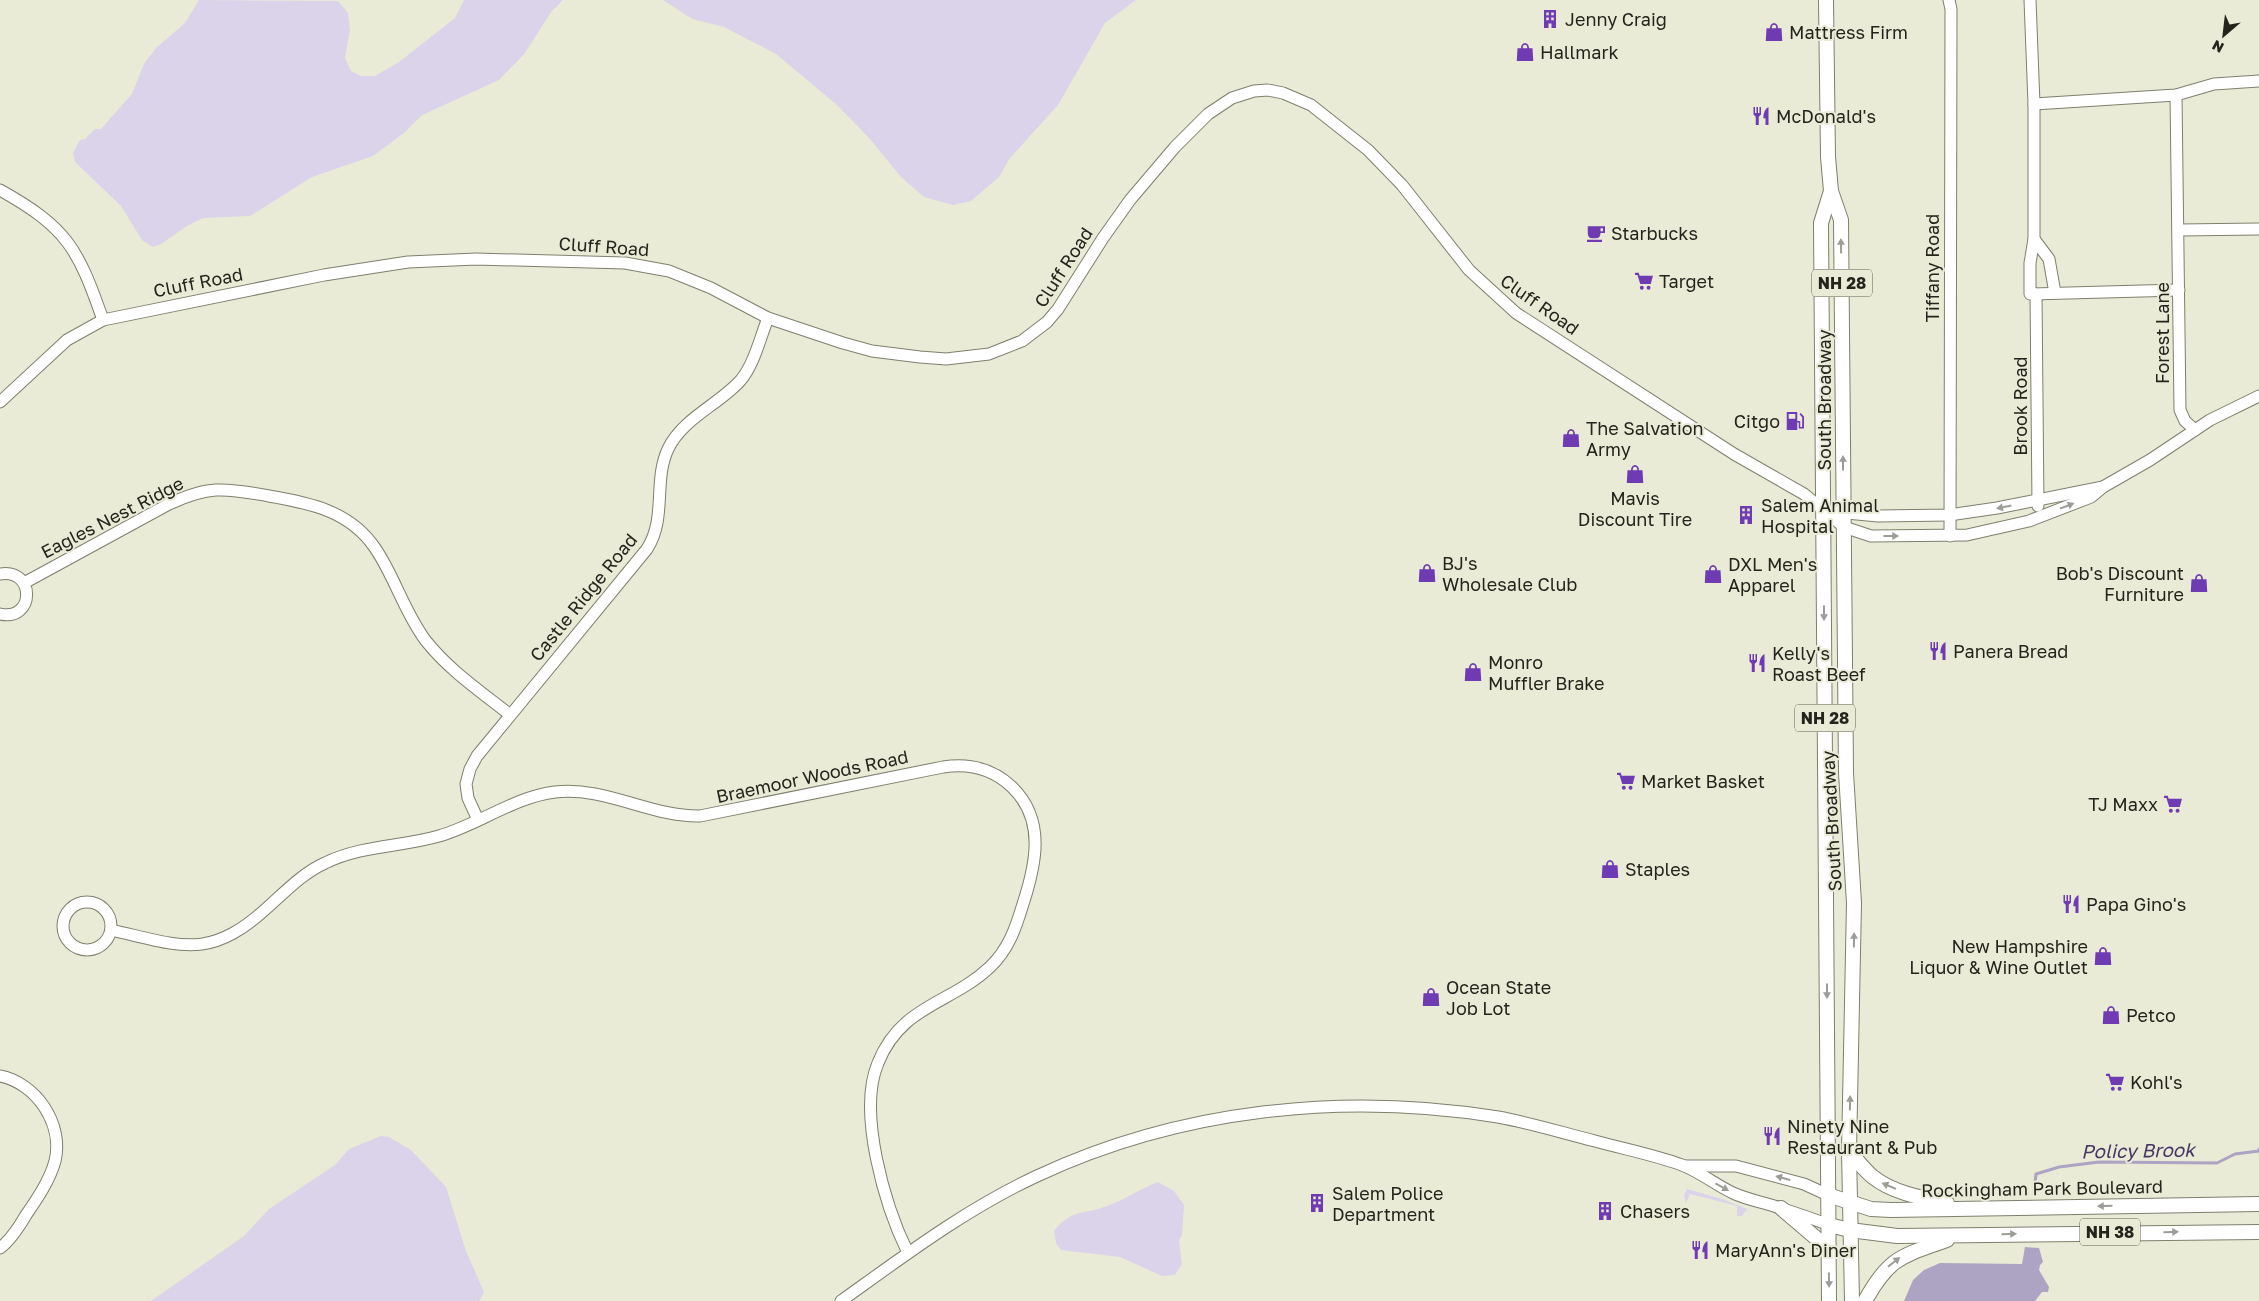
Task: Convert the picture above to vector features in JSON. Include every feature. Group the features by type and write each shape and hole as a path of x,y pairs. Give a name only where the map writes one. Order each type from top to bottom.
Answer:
{"main road":[{"name":"South Broadway","path":"1826,0 1828,157 1832,191 1841,220 1846,773 1854,903 1849,1151 1852,1301"},
{"name":"South Broadway","path":"1830,1301 1821,224 1832,191"},
{"path":"1849,1151 1882,1184 1913,1195 1970,1208"},
{"name":"Rockingham Park Boulevard","path":"1828,1195 1871,1209 1891,1210 2259,1204"},
{"path":"1781,1208 1829,1249"},
{"path":"1829,1224 1850,1230"},
{"name":"NH 38","path":"1850,1230 1897,1236 2259,1232"},
{"path":"1865,1301 1885,1270 1897,1259 1919,1248 1960,1235"}],"street":[{"name":"Tiffany Road","path":"1948,0 1951,9 1950,536"},
{"name":"Brook Road","path":"2030,0 2034,104 2034,239 2030,263 2033,294 2039,517"},
{"path":"2034,104 2176,95 2214,84 2259,81"},
{"name":"Cluff Road","path":"0,402 67,340 103,320 366,268 443,260 476,259 625,263 650,266 688,277 768,318 824,338 892,354 946,359 989,354 1008,348 1035,333 1058,310 1103,238 1130,200 1175,147 1208,114 1222,103 1241,95 1268,90 1283,93 1311,105 1368,150 1408,192 1469,270 1516,313 1734,454 1804,494 1844,527"},
{"name":"Forest Lane","path":"2176,95 2180,410 2185,421 2196,430"},
{"path":"0,190 39,214 62,234 78,257 103,320"},
{"path":"2179,230 2259,229"},
{"path":"2034,239 2049,259 2055,293"},
{"path":"2033,294 2179,290"},
{"name":"Castle Ridge Road","path":"478,820 468,798 468,776 477,756 509,714 647,549 658,525 663,466 668,449 682,430 741,380 768,318"},
{"path":"1844,527 1871,536 1950,536 2018,524 2091,497 2103,487 2224,411 2259,396"},
{"path":"1824,511 1878,516 1949,514 1997,508 2103,487"},
{"name":"Eagles Nest Ridge","path":"24,583 169,504 190,495 229,490 316,506 342,516 366,536 383,562 406,610 427,641 450,666 509,714"},
{"path":"0,574 14,575 24,583 27,596 22,608 11,614 0,614"},
{"name":"Braemoor Woods Road","path":"111,930 169,943 212,943 224,940 245,927 303,877 327,862 364,849 440,836 529,799 556,792 570,791 600,795 677,815 712,815 813,791 955,765 966,765 988,771 1012,787 1028,809 1033,821 1036,843 1031,880 1014,933 1000,956 982,974 921,1010 904,1023 884,1050 873,1079 870,1109 873,1136 890,1209 908,1253"},
{"path":"91,902 101,906 108,915 111,930 102,945 94,950 84,951 74,947 67,941 63,932 62,922 66,912 74,905 91,902"},
{"path":"0,1076 18,1082 30,1090 43,1105 52,1122 57,1149 51,1172 35,1202 15,1233 0,1248"},
{"path":"840,1301 908,1253 988,1201 1067,1163 1142,1137 1199,1122 1253,1113 1349,1105 1442,1110 1518,1122 1683,1166 1735,1194 1829,1224"},
{"path":"1683,1166 1736,1166 1804,1184 1828,1195"}],"shaded area":[{"path":"199,0 338,1 348,13 350,30 345,58 351,71 361,76 375,76 399,62 455,18 464,0 563,0 551,12 525,53 499,80 422,115 404,133 373,156 312,177 250,216 203,218 153,247 142,240 121,206 75,162 73,153 80,140 85,139 95,129 101,129 132,94 144,64 156,48 185,23"},
{"path":"663,0 1136,0 1105,23 1058,105 1010,158 999,177 971,201 953,205 924,197 901,177 869,138 837,105 776,54 724,27 692,19"},
{"path":"381,1136 389,1137 411,1150 446,1187 466,1251 484,1292 479,1301 151,1301 244,1236 269,1209 335,1165 349,1149"},
{"path":"1158,1182 1174,1191 1184,1205 1182,1235 1179,1241 1182,1264 1175,1275 1162,1276 1120,1257 1061,1250 1056,1243 1054,1231 1068,1218 1103,1208"},
{"path":"1687,1189 1722,1199 1747,1209 1742,1216 1737,1216 1737,1206 1690,1194 1686,1203 1684,1195"},
{"path":"2025,1247 2039,1248 2043,1262 2039,1270 2049,1287 2048,1292 2042,1292 2035,1301 1904,1301 1913,1280 1924,1270 1940,1263 2022,1264"}],"waterway":[{"name":"Policy Brook","path":"2034,1192 2036,1174 2059,1167 2099,1162 2217,1163 2235,1154 2259,1151 2259,1149"}],"place":[{"name":"Jenny Craig","path":"1550,19"},
{"name":"Mattress Firm","path":"1774,32"},
{"name":"Hallmark","path":"1525,52"},
{"name":"McDonald's","path":"1761,116"},
{"name":"Starbucks","path":"1596,233"},
{"name":"Target","path":"1644,281"},
{"name":"Citgo","path":"1795,421"},
{"name":"The Salvation Army","path":"1571,438"},
{"name":"Mavis Discount Tire","path":"1635,474"},
{"name":"Salem Animal Hospital","path":"1746,515"},
{"name":"BJ's Wholesale Club","path":"1427,573"},
{"name":"DXL Men's Apparel","path":"1713,574"},
{"name":"Bob's Discount Furniture","path":"2199,583"},
{"name":"Panera Bread","path":"1938,651"},
{"name":"Kelly's Roast Beef","path":"1757,663"},
{"name":"Monro Muffler Brake","path":"1473,672"},
{"name":"Market Basket","path":"1626,781"},
{"name":"TJ Maxx","path":"2173,804"},
{"name":"Staples","path":"1610,869"},
{"name":"Papa Gino's","path":"2071,904"},
{"name":"New Hampshire Liquor & Wine Outlet","path":"2103,956"},
{"name":"Ocean State Job Lot","path":"1431,997"},
{"name":"Petco","path":"2111,1015"},
{"name":"Kohl's","path":"2115,1082"},
{"name":"Ninety Nine Restaurant & Pub","path":"1772,1136"},
{"name":"Salem Police Department","path":"1317,1203"},
{"name":"Chasers","path":"1605,1211"},
{"name":"MaryAnn's Diner","path":"1700,1250"}]}
